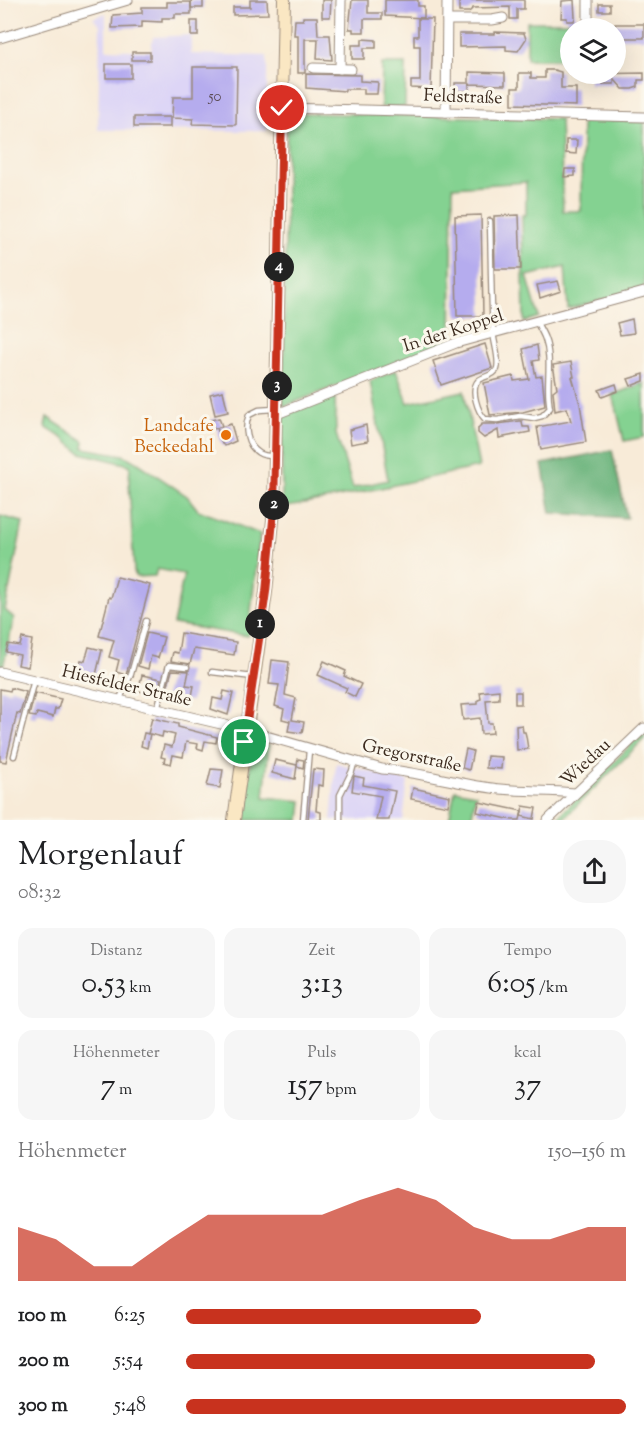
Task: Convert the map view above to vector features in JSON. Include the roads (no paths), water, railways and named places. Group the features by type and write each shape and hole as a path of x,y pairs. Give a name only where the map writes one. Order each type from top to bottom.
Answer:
{"main road":[{"path":"234,820 267,580 274,510 284,0"}],"street":[{"path":"0,38 128,0"},
{"path":"340,69 341,0"},
{"path":"446,112 447,0"},
{"path":"588,0 588,18"},
{"path":"447,20 503,18"},
{"path":"313,68 351,69"},
{"name":"Feldstraße","path":"282,108 644,117"},
{"name":"In der Koppel","path":"277,412 456,343 644,292"},
{"name":"Hiesfelder Straße","path":"0,672 246,732"},
{"name":"Wiedau","path":"548,820 644,728"},
{"name":"Gregorstraße","path":"246,732 382,769 492,788 575,793"}],"lane":[{"path":"490,221 493,333 497,369 477,382 475,386 480,414 484,419 491,421 520,416 534,418 543,416 550,408 549,357 545,339 536,321"},
{"path":"275,456 259,453 253,447 246,429 249,415 254,411 277,412"},
{"path":"119,700 131,674 146,621"},
{"path":"157,710 168,666 172,664 188,667"},
{"path":"212,672 254,677"},
{"path":"14,756 34,680"},
{"path":"303,820 309,750"},
{"path":"340,820 340,795 355,760"}],"place":[{"name":"Landcafe Beckedahl","path":"226,435"}]}
